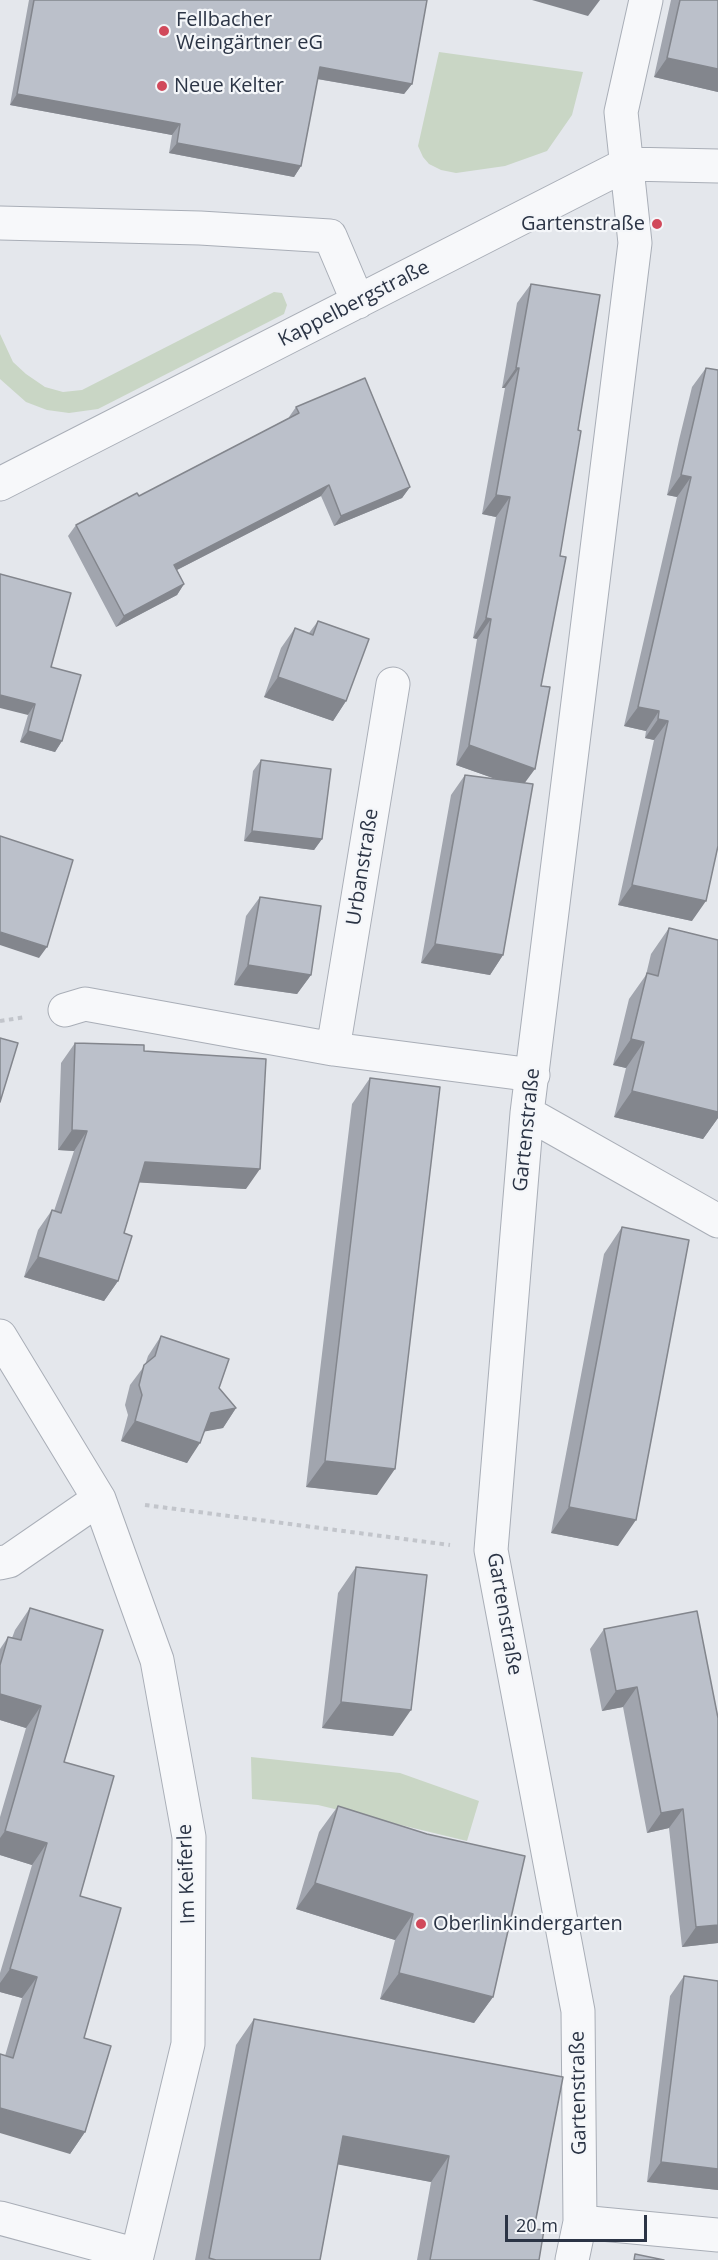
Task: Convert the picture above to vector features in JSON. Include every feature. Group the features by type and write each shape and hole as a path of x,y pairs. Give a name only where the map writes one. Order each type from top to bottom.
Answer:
{"street":[{"name":"Gartenstraße","path":"572,2260 580,2222 578,2011 491,1550 527,1113 635,243 621,112 646,0"},
{"name":"Kappelbergstraße","path":"4,475 358,302 627,164 718,166"},
{"path":"0,223 200,228 330,236 358,302"},
{"name":"Urbanstraße","path":"333,1049 393,684"},
{"path":"65,1010 86,1004 333,1049 533,1075"},
{"path":"527,1113 718,1221"},
{"name":"Im Keiferle","path":"0,1336 99,1499 157,1660 189,1837 188,2044 136,2258 0,2218"},
{"path":"0,1563 9,1561 99,1499"},
{"path":"580,2222 718,2235"}],"path":[{"path":"99,1499 491,1550"}],"green space":[{"path":"439,52 583,72 572,115 547,151 505,166 456,173 441,170 429,164 418,146"},
{"path":"274,292 282,293 287,305 284,314 98,409 69,413 47,410 26,402 0,379 0,334 13,362 45,387 63,392 82,390"},
{"path":"251,1757 400,1773 479,1801 467,1841 318,1805 252,1799"}],"building":[{"name":"Neue Kelter","path":"34,0 427,0 412,84 320,67 301,166 177,143 180,124 17,94"},
{"path":"680,0 718,0 718,69 667,58"},
{"path":"531,284 600,295 578,430 581,431 560,556 566,557 541,686 550,687 535,769 469,745 491,619 486,618 510,497 496,495 519,368 516,368"},
{"path":"706,368 718,370 718,846 706,901 632,885 668,721 658,719 659,711 638,707 691,477 681,475"},
{"path":"365,378 410,487 341,516 329,485 174,565 184,584 124,616 76,525 137,493 139,496 299,413 296,407"},
{"path":"0,574 71,593 51,667 81,675 62,741 28,731 35,704 0,695"},
{"path":"318,621 369,639 346,701 278,677 295,628 313,635"},
{"path":"261,760 331,769 322,839 252,831"},
{"path":"465,775 533,784 503,955 435,944"},
{"path":"0,836 73,860 47,947 0,932"},
{"path":"260,897 321,906 311,975 248,965"},
{"path":"669,928 718,940 718,1112 632,1091 644,1042 631,1039 647,973 658,976"},
{"path":"0,1038 18,1043 0,1102"},
{"path":"75,1043 144,1045 144,1051 266,1059 260,1169 145,1162 124,1233 132,1236 118,1281 38,1257 52,1210 61,1213 87,1131 72,1130"},
{"path":"370,1078 440,1087 395,1469 325,1461"},
{"path":"622,1227 689,1240 636,1520 569,1507"},
{"path":"161,1336 229,1359 219,1388 236,1408 211,1413 200,1443 135,1421 142,1395 139,1385 144,1365 155,1356"},
{"path":"356,1567 427,1575 411,1710 341,1702"},
{"path":"30,1608 103,1630 64,1762 114,1776 80,1896 121,1908 84,2038 111,2046 85,2132 0,2108 0,2054 13,2058 37,1977 10,1969 47,1843 5,1831 41,1706 0,1694 0,1665 8,1637 21,1640"},
{"path":"697,1611 718,1718 718,1925 696,1927 683,1809 661,1813 637,1687 616,1691 604,1629"},
{"name":"Oberlinkindergarten","path":"338,1806 427,1834 525,1856 493,1997 399,1973 413,1914 315,1883"},
{"path":"684,1976 718,1981 718,2169 661,2162"},
{"path":"254,2019 563,2077 534,2229 544,2230 539,2260 430,2260 449,2156 343,2136 320,2260 216,2260 209,2258"},
{"path":"635,2254 664,2260 634,2260"}],"place":[{"name":"Fellbacher Weingärtner eG","path":"164,31"},
{"name":"Neue Kelter","path":"162,86"},
{"name":"Gartenstraße","path":"657,224"},
{"name":"Oberlinkindergarten","path":"421,1924"}]}
